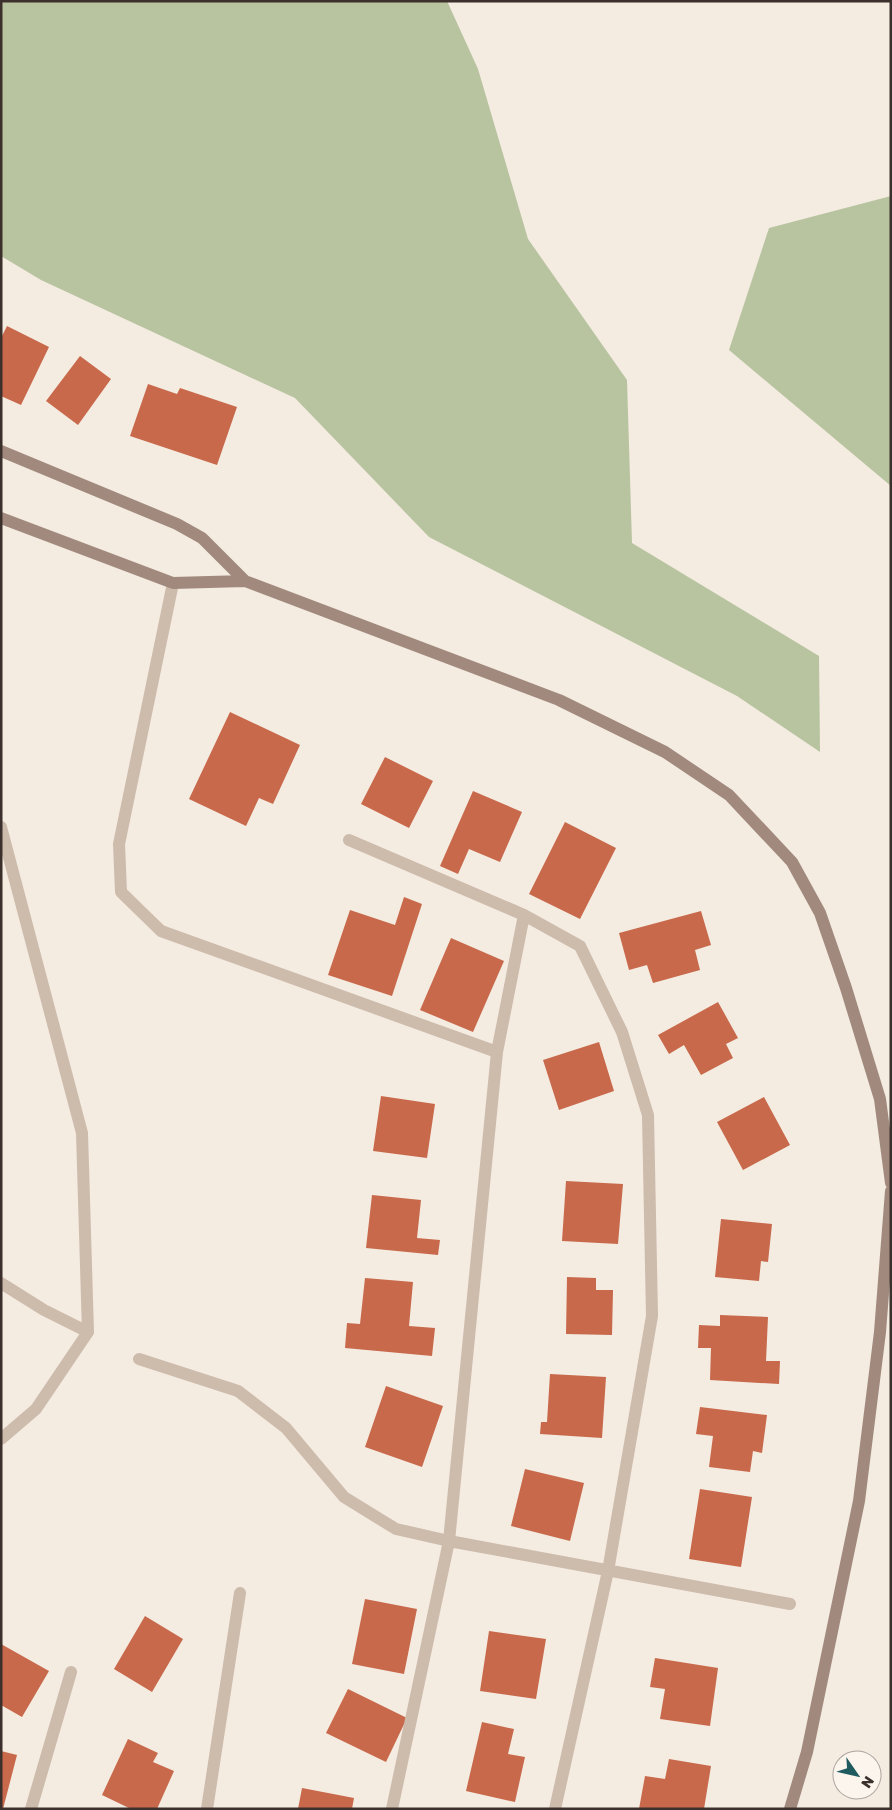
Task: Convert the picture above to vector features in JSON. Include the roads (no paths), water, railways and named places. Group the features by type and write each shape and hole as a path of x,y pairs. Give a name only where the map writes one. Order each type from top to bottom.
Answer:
{"street":[{"path":"1,451 177,524 202,538 245,581"},
{"path":"1,518 173,583 245,581 559,700 665,752 729,794 792,862 820,913 846,988 880,1099 891,1182"},
{"path":"173,583 118,844 121,892 161,931 497,1052"},
{"path":"1,827 82,1133 88,1332 36,1409 1,1439"},
{"path":"350,840 524,915 580,946 622,1032 648,1115 652,1316 608,1571 555,1809"},
{"path":"392,1809 449,1541 497,1052 524,915"},
{"path":"790,1809 807,1752 859,1501 880,1332 891,1191"},
{"path":"1,1283 44,1310 88,1332"},
{"path":"139,1359 238,1391 286,1428 344,1497 396,1529 449,1541 790,1604"},
{"path":"207,1809 240,1593"},
{"path":"31,1809 72,1672"}]}
